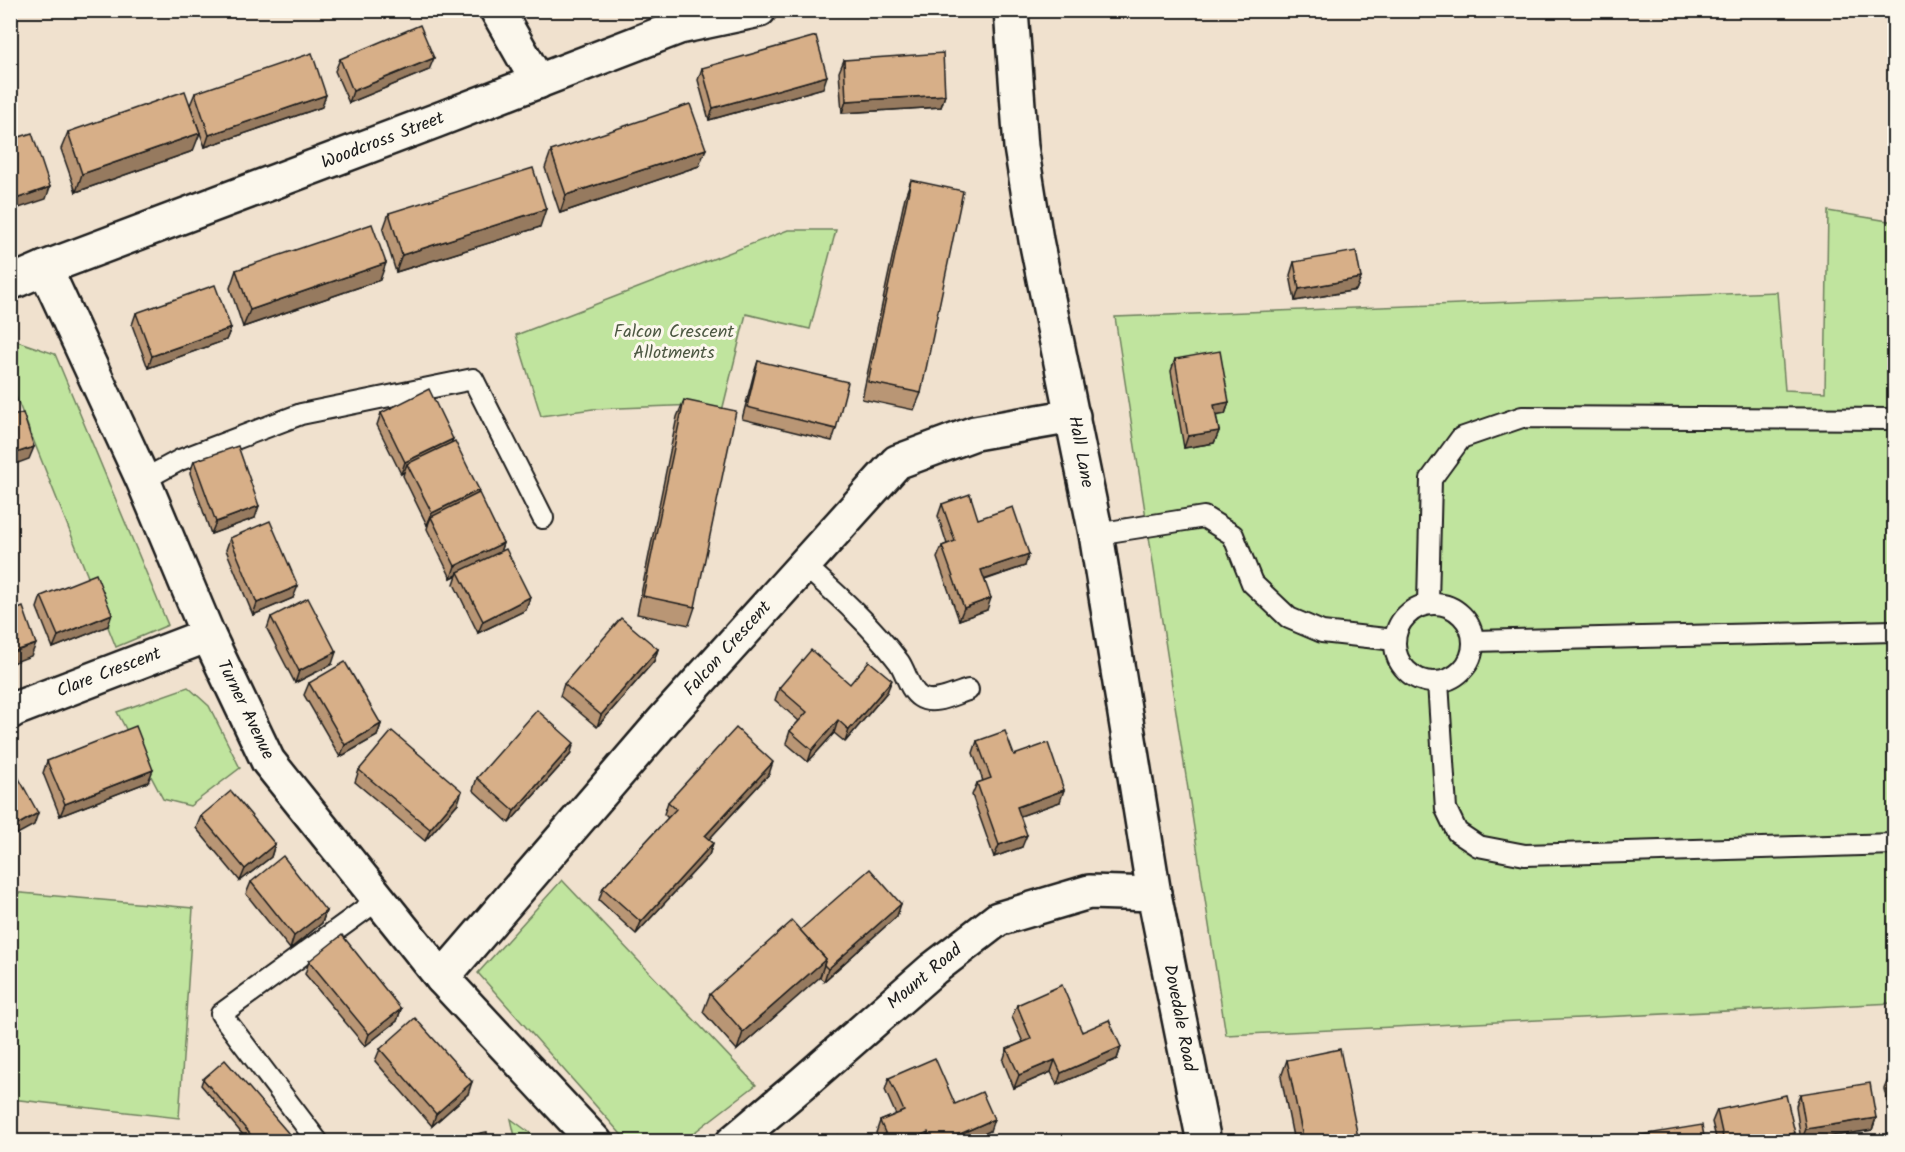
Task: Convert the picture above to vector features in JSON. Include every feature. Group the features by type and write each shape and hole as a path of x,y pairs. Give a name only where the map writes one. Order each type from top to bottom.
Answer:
{"street":[{"path":"497,10 538,82"},
{"name":"Woodcross Street","path":"10,283 679,27 759,10"},
{"name":"Hall Lane","path":"1011,10 1021,147 1036,240 1096,534 1154,894"},
{"name":"Turner Avenue","path":"45,268 143,480 208,635 268,761 442,978 595,1142"},
{"name":"Falcon Crescent","path":"442,978 656,729 897,462 975,433 1073,416"},
{"name":"Clare Crescent","path":"10,712 208,635"},
{"name":"Mount Road","path":"733,1142 933,969 998,919 1089,892 1154,894"},
{"name":"Dovedale Road","path":"1154,894 1204,1142"}],"lane":[{"path":"143,480 180,460 301,414 473,379 543,518"},
{"path":"1428,603 1431,479 1461,438 1522,417 1894,419"},
{"path":"1096,534 1204,517 1233,536 1252,583 1289,618 1322,632 1395,640"},
{"path":"804,565 856,612 900,663 914,692 920,698 931,702 968,690"},
{"path":"1428,603 1442,604 1454,608 1471,628 1474,641 1473,653 1468,664 1450,679 1438,682 1425,681 1412,675 1402,666 1396,654 1395,640 1398,627 1405,616 1428,603"},
{"path":"1474,641 1894,631"},
{"path":"1438,682 1446,809 1456,832 1478,846 1525,855 1894,844"},
{"path":"318,1142 221,1014 379,899"}],"green space":[{"path":"1828,211 1894,222 1894,1003 1226,1035 1115,317 1777,292 1785,390 1825,392"},
{"name":"Falcon Crescent Allotments","path":"788,230 836,230 810,329 746,314 722,411 698,405 593,409 541,416 516,335"},
{"path":"11,339 55,354 168,625 116,647 11,384"},
{"path":"188,687 209,706 240,768 190,806 163,799 117,712"},
{"path":"562,880 756,1085 683,1141 627,1141 478,973"},
{"path":"10,892 193,908 179,1118 11,1099"},
{"path":"511,1119 541,1141 516,1141"}],"building":[{"path":"420,25 434,58 353,91 340,59"},
{"path":"816,36 827,76 713,108 702,68"},
{"path":"312,53 326,95 209,135 195,93"},
{"path":"943,53 945,95 846,101 844,60"},
{"path":"185,91 200,133 82,174 68,132"},
{"path":"690,104 706,149 566,195 551,151"},
{"path":"32,133 50,187 10,201 10,140"},
{"path":"533,168 546,209 402,255 389,213"},
{"path":"911,180 963,191 921,393 868,382"},
{"path":"372,224 386,263 250,310 236,270"},
{"path":"1356,251 1361,278 1299,289 1294,262"},
{"path":"215,285 231,328 152,356 136,313"},
{"path":"1220,351 1229,402 1214,405 1219,431 1188,436 1175,359"},
{"path":"758,361 848,382 836,429 747,407"},
{"path":"429,389 453,439 405,462 381,413"},
{"path":"684,400 736,411 695,607 643,596"},
{"path":"23,413 34,447 10,455 10,417"},
{"path":"455,441 479,490 432,513 407,464"},
{"path":"238,446 259,506 216,522 194,461"},
{"path":"479,493 503,543 455,566 431,517"},
{"path":"970,494 978,519 1013,507 1029,554 981,570 991,598 964,608 942,546 955,541 942,504"},
{"path":"270,521 298,586 257,603 230,538"},
{"path":"506,549 530,597 483,621 458,572"},
{"path":"96,574 112,614 58,636 41,596"},
{"path":"308,598 336,652 299,671 271,617"},
{"path":"23,607 36,644 10,653 10,612"},
{"path":"621,618 658,649 601,715 564,684"},
{"path":"811,650 850,684 869,661 892,680 849,730 838,720 812,750 790,731 807,712 779,688"},
{"path":"345,662 381,724 345,745 309,683"},
{"path":"537,710 574,743 514,811 477,778"},
{"path":"136,726 153,770 65,804 47,761"},
{"path":"736,728 773,762 705,836 713,843 641,922 603,888 676,809 668,802"},
{"path":"392,731 462,791 430,829 359,770"},
{"path":"1005,731 1014,755 1048,743 1064,790 1017,807 1027,835 999,845 977,783 991,778 977,741"},
{"path":"16,773 38,813 10,829 10,776"},
{"path":"231,791 275,844 245,869 201,816"},
{"path":"283,856 326,911 294,936 251,882"},
{"path":"870,869 901,904 828,969 824,965 826,959 800,930"},
{"path":"792,921 826,959 743,1032 710,994"},
{"path":"342,935 401,1009 369,1034 309,961"},
{"path":"1062,985 1082,1032 1109,1020 1121,1047 1061,1073 1055,1060 1019,1075 1007,1049 1031,1039 1017,1005"},
{"path":"415,1018 472,1082 436,1114 380,1049"},
{"path":"1340,1049 1359,1142 1304,1142 1287,1060"},
{"path":"935,1058 955,1104 982,1092 994,1119 942,1142 932,1142 928,1132 907,1142 889,1142 880,1121 904,1111 889,1078"},
{"path":"225,1060 296,1142 257,1142 203,1079"},
{"path":"1894,1076 1894,1100 1889,1077"},
{"path":"1870,1083 1876,1118 1806,1129 1800,1094"},
{"path":"1786,1095 1795,1133 1755,1142 1724,1142 1717,1110"},
{"path":"1702,1125 1705,1142 1630,1142 1629,1137"},
{"path":"487,1132 488,1142 449,1142 449,1139"},
{"path":"838,1135 841,1142 824,1142"}]}
